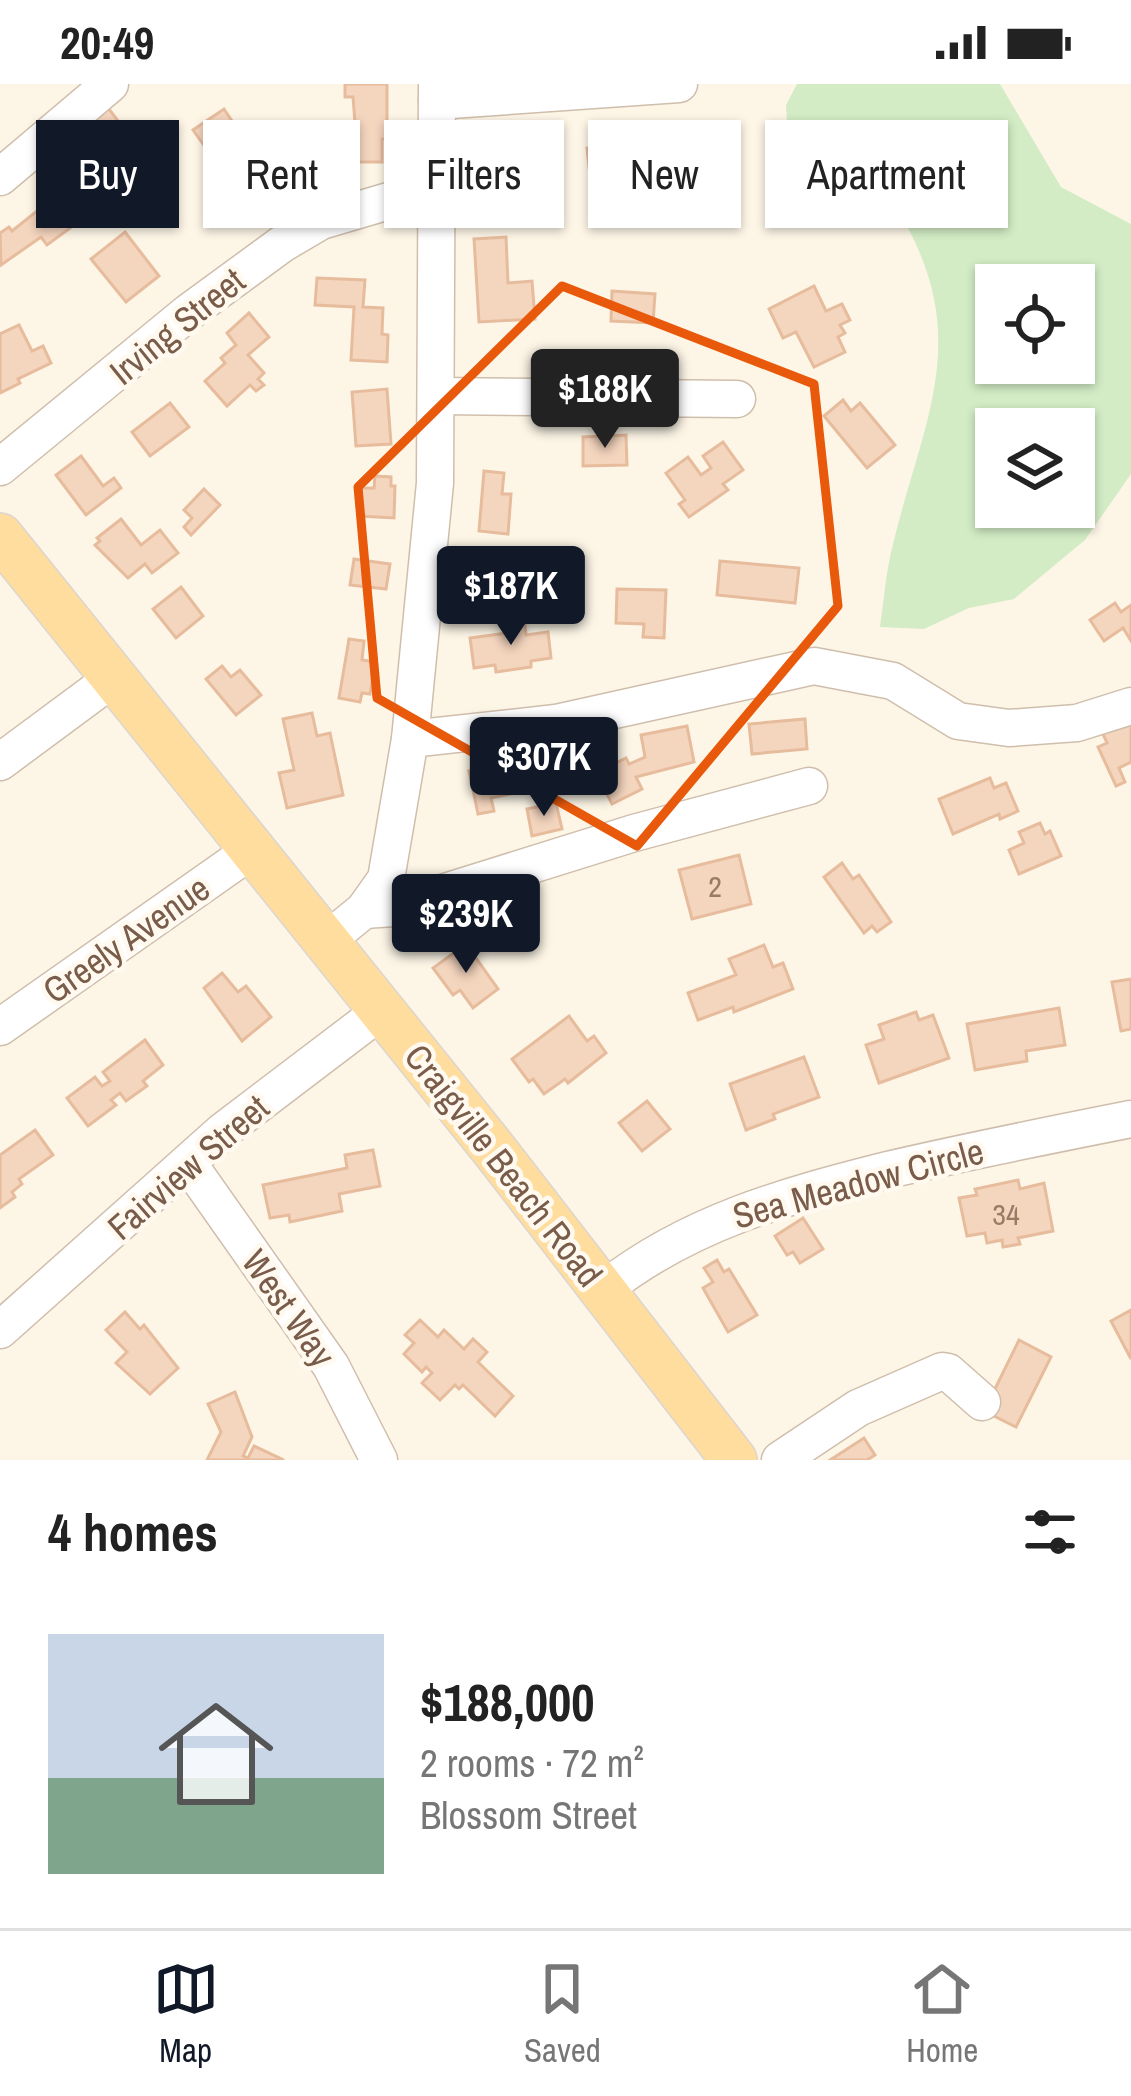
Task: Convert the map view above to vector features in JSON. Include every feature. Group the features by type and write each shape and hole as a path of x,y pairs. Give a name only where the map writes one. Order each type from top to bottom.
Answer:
{"main road":[{"name":"Craigville Beach Road","path":"0,536 734,1460"}],"street":[{"path":"0,177 110,84"},
{"path":"437,92 679,84"},
{"name":"Irving Street","path":"0,467 188,313 282,244 321,220 384,202"},
{"path":"326,941 381,891 391,861 410,739 435,483 436,228"},
{"path":"437,396 737,398"},
{"path":"410,739 556,723 814,666 893,681 958,722 1010,728 1077,723 1131,706"},
{"path":"0,762 112,679"},
{"path":"364,910 394,908 634,833 809,786"},
{"name":"Greely Avenue","path":"0,1027 252,850"},
{"name":"Fairview Street","path":"0,1330 223,1131 381,1010"},
{"name":"Sea Meadow Circle","path":"603,1290 654,1254 749,1208 979,1148 1131,1119"},
{"name":"West Way","path":"188,1163 332,1366 379,1460"},
{"path":"780,1460 858,1408 942,1371 982,1402"}],"highlighted area":[{"path":"562,286 814,384 838,606 637,846 377,698 358,487"}],"green space":[{"path":"797,84 1000,84 1061,187 1131,224 1131,474 1095,526 1095,408 975,408 975,528 1093,528 1014,599 969,608 924,629 880,627 891,554 936,378 934,299 922,257 907,228 1008,228 1008,120 787,120 786,105"}],"building":[{"path":"345,84 387,84 382,162 360,162 360,120 355,120 353,97 345,97"},
{"path":"105,104 117,120 87,120"},
{"path":"224,109 231,120 208,120"},
{"path":"203,123 203,144 193,130"},
{"path":"36,212 36,228 70,228 47,245 41,237 1,265 0,233 9,227 12,231"},
{"path":"125,232 159,276 126,302 91,259"},
{"path":"506,237 508,283 532,281 535,319 479,322 474,239"},
{"path":"317,278 365,280 363,307 383,308 387,362 351,360 354,307 315,305"},
{"path":"814,286 826,311 842,304 850,320 840,325 845,333 838,337 845,352 814,367 796,332 783,338 769,309"},
{"path":"612,291 655,294 653,323 611,321"},
{"path":"249,313 269,337 248,355 264,373 258,379 264,385 256,391 250,385 227,406 205,381 236,345 227,333"},
{"path":"19,325 32,351 43,346 51,363 0,393 0,334"},
{"path":"387,389 391,444 356,446 352,392"},
{"path":"843,400 851,411 860,403 895,445 867,468 824,416"},
{"path":"170,403 189,427 150,456 132,432"},
{"path":"626,435 627,465 583,466 583,437"},
{"path":"723,442 743,470 723,484 728,490 689,517 679,504 685,500 666,473 688,457 701,475 711,468 703,456"},
{"path":"81,456 103,486 114,478 121,488 86,515 56,475"},
{"path":"484,471 504,473 502,494 511,494 508,534 479,531"},
{"path":"375,476 391,477 394,518 359,516 360,488 374,488"},
{"path":"204,489 220,505 191,535 184,527 192,518 184,510"},
{"path":"121,519 141,545 160,530 178,553 152,573 145,564 128,578 95,545"},
{"path":"354,559 390,564 386,589 350,585"},
{"path":"720,561 799,568 795,603 717,595"},
{"path":"181,587 203,616 176,638 153,609"},
{"path":"617,589 666,590 664,638 643,637 644,624 616,623"},
{"path":"1115,603 1121,612 1131,605 1131,641 1123,628 1104,641 1090,620"},
{"path":"524,615 526,635 548,632 551,658 531,661 531,667 496,672 495,665 474,668 470,638 507,633 505,618"},
{"path":"349,639 364,641 362,660 376,662 370,694 362,693 360,702 339,698"},
{"path":"222,666 231,677 240,670 261,695 236,715 206,679"},
{"path":"312,713 317,736 330,733 343,795 287,808 279,773 294,770 283,719"},
{"path":"1131,714 1131,762 1119,768 1125,782 1116,786 1098,747 1107,743 1103,734"},
{"path":"805,719 807,749 752,754 749,724"},
{"path":"687,726 694,762 636,777 642,789 612,804 596,773 626,758 629,764 645,757 641,735"},
{"path":"528,758 534,789 491,798 494,811 478,814 469,771"},
{"path":"990,778 994,788 1006,783 1018,811 953,834 939,799"},
{"path":"556,803 562,829 532,836 527,809"},
{"path":"1040,823 1045,834 1050,831 1061,856 1019,874 1009,850 1024,843 1019,832"},
{"path":"739,855 751,904 692,919 679,870"},
{"path":"842,863 853,879 859,875 891,922 877,932 872,926 864,933 824,877"},
{"path":"466,944 498,989 473,1008 460,990 453,995 433,968"},
{"path":"764,945 773,967 783,963 793,989 698,1020 688,993 736,975 729,959"},
{"path":"222,973 238,992 246,986 271,1017 242,1041 204,988"},
{"path":"1131,979 1131,1029 1121,1031 1112,982"},
{"path":"1059,1008 1065,1045 1026,1051 1027,1061 975,1070 967,1024"},
{"path":"916,1012 919,1020 933,1015 949,1058 879,1083 866,1045 884,1039 879,1025"},
{"path":"569,1016 587,1041 594,1036 606,1053 568,1083 565,1079 544,1094 512,1059"},
{"path":"145,1040 163,1065 143,1081 147,1086 126,1101 120,1093 111,1100 116,1105 88,1126 67,1098 95,1077 102,1086 110,1081 103,1072"},
{"path":"804,1057 819,1097 746,1130 730,1084"},
{"path":"647,1101 670,1129 642,1151 619,1123"},
{"path":"35,1130 53,1155 19,1179 22,1184 12,1192 15,1197 0,1208 0,1155"},
{"path":"373,1150 380,1186 339,1194 342,1211 290,1222 289,1215 270,1218 263,1185 347,1168 345,1155"},
{"path":"1018,1180 1020,1189 1044,1183 1053,1231 1018,1238 1020,1244 1003,1247 1002,1240 987,1243 985,1233 967,1236 959,1198 977,1195 975,1189"},
{"path":"803,1218 823,1249 800,1263 793,1252 787,1255 775,1236"},
{"path":"717,1260 724,1272 729,1269 757,1315 728,1332 703,1288 713,1282 704,1268"},
{"path":"1131,1310 1131,1359 1111,1321"},
{"path":"125,1312 140,1329 144,1325 178,1368 150,1394 116,1363 127,1352 106,1330"},
{"path":"420,1320 438,1337 444,1330 464,1349 473,1339 487,1352 478,1362 513,1396 495,1416 463,1385 459,1389 455,1385 440,1400 422,1383 432,1373 426,1367 422,1372 404,1354 414,1343 405,1335"},
{"path":"1019,1340 1051,1357 1016,1427 984,1411"},
{"path":"235,1392 252,1437 243,1456 248,1458 254,1446 284,1460 207,1460 221,1432 208,1404"},
{"path":"864,1438 875,1455 867,1460 830,1460"}]}
